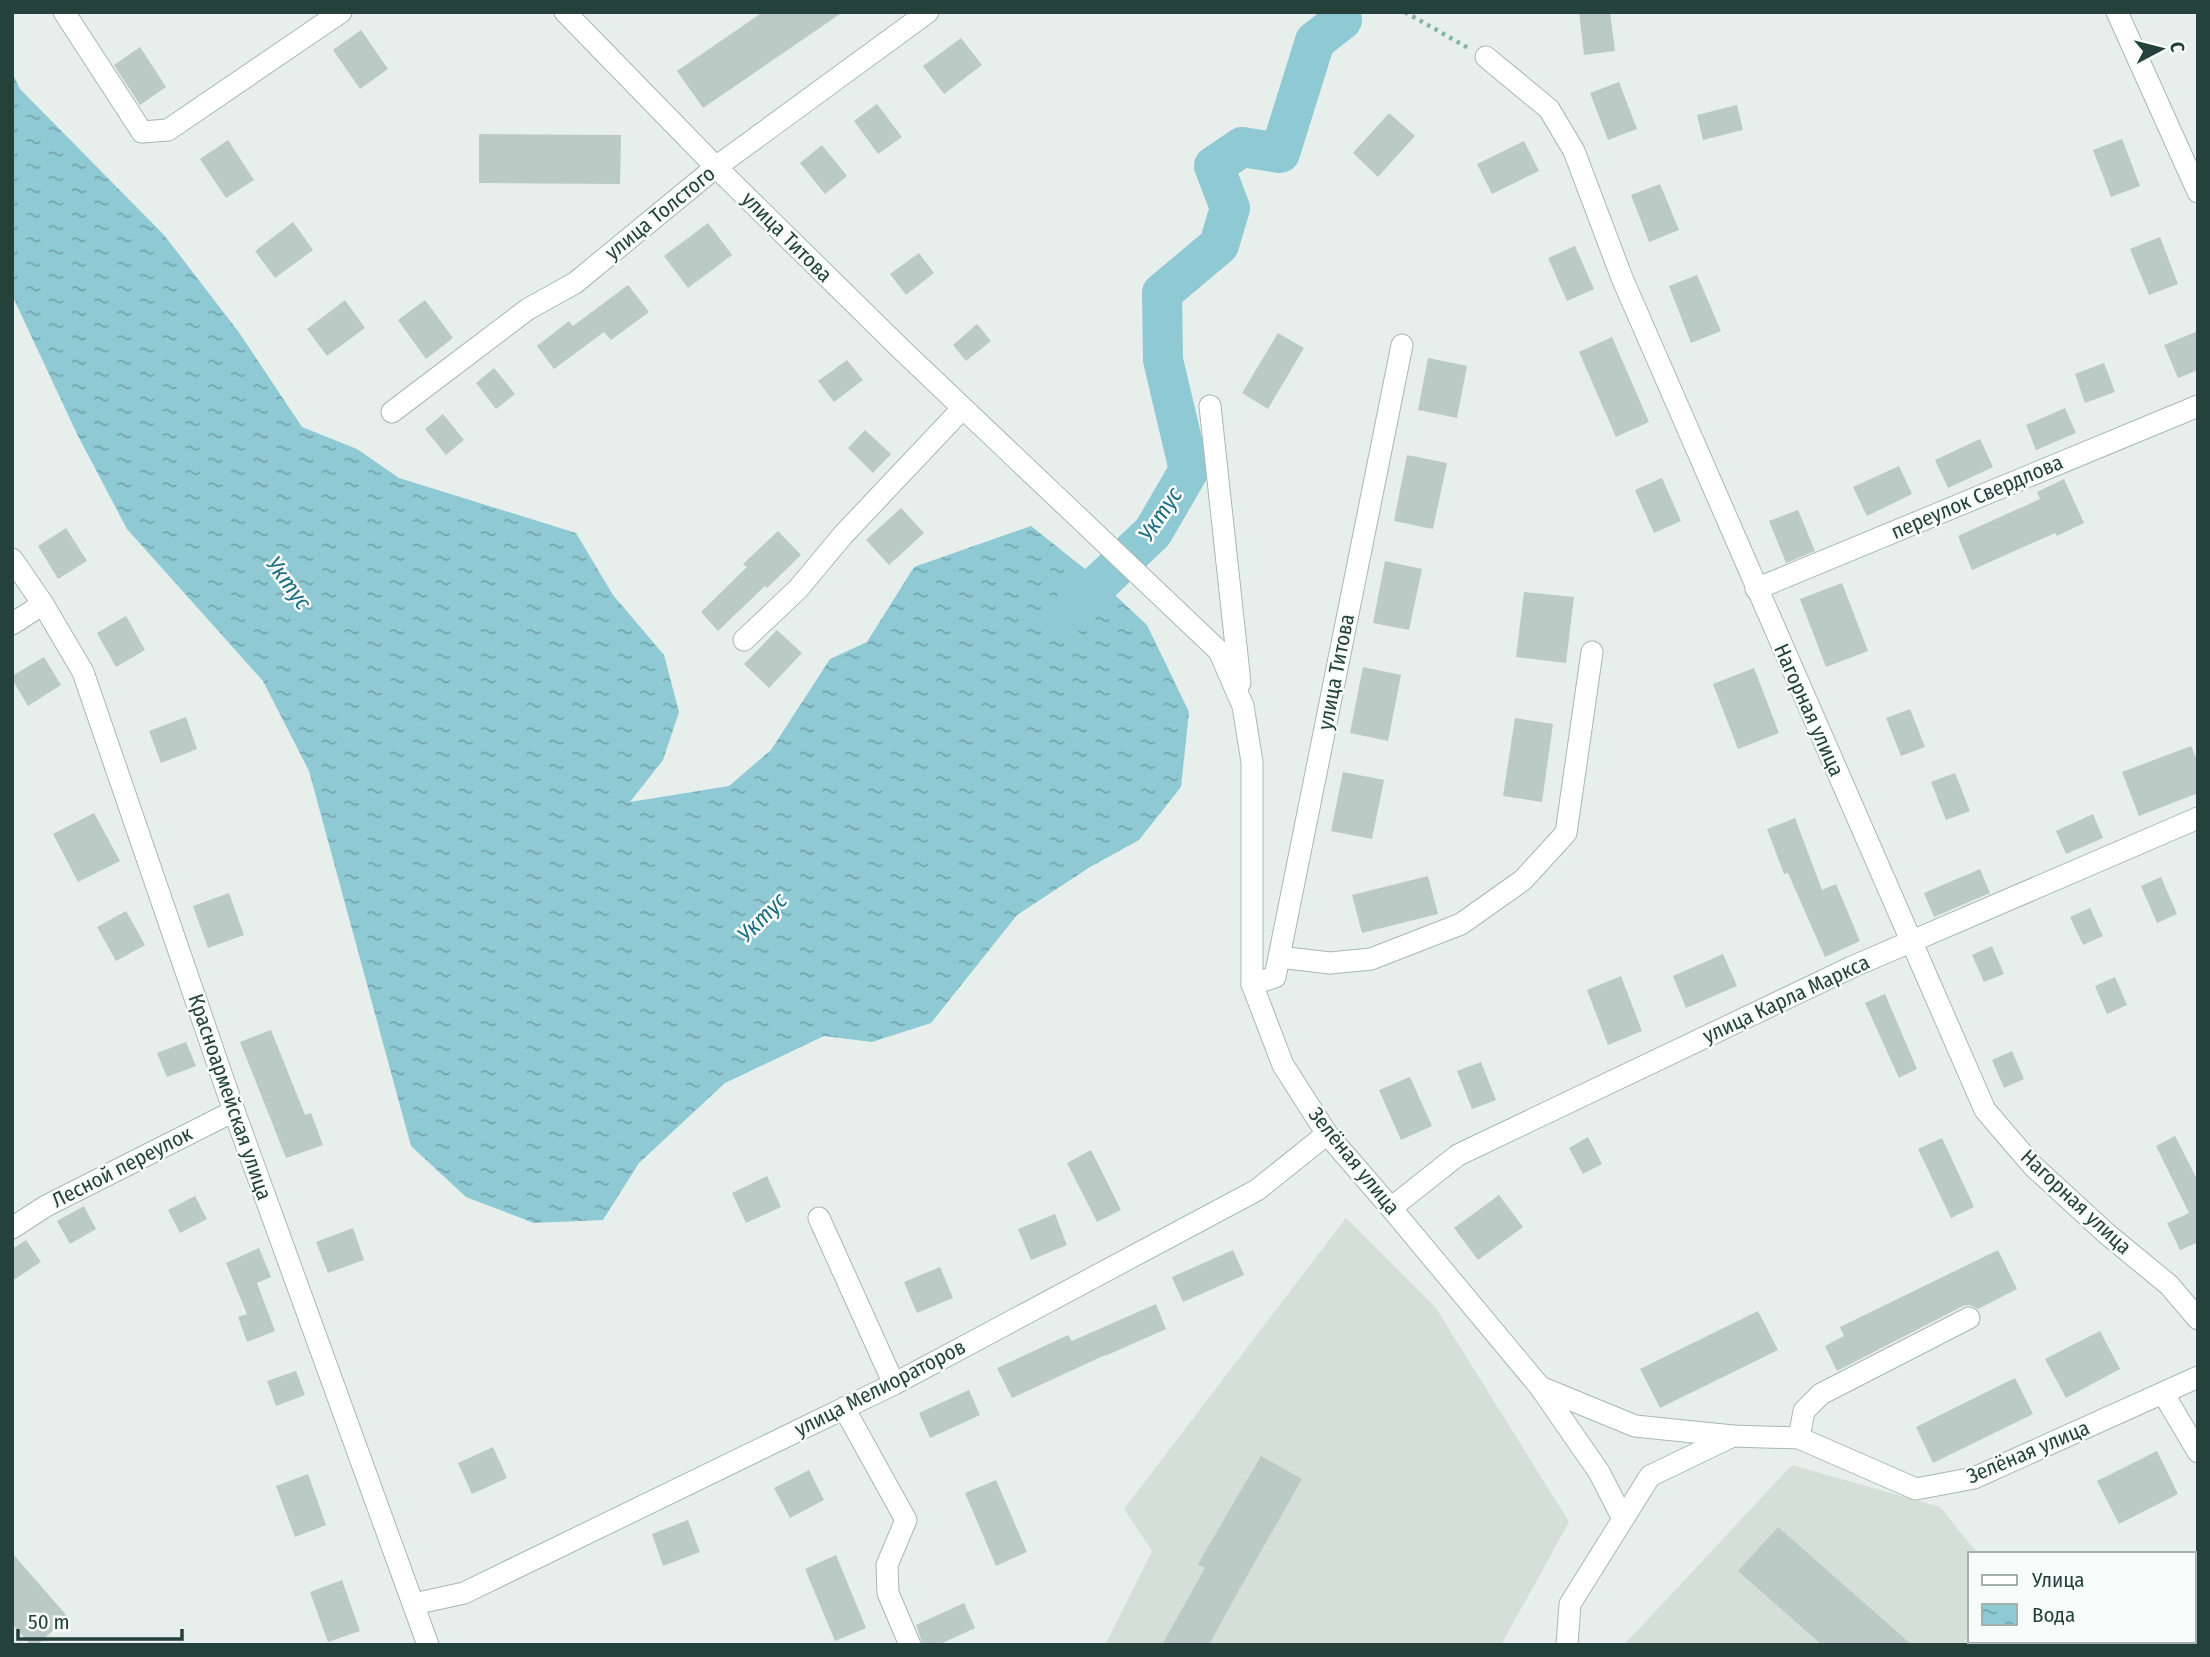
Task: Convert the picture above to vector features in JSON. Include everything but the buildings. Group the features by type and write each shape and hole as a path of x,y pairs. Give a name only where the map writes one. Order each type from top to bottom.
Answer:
{"street":[{"path":"64,12 142,132 169,130 341,12"},
{"name":"улица Титова","path":"565,12 716,167 962,409 1219,652"},
{"path":"2117,12 2198,192"},
{"name":"улица Толстого","path":"392,412 528,309 575,283 716,167 925,13"},
{"name":"Нагорная улица","path":"1486,57 1549,109 1574,151 1622,278 1985,1110 2033,1166 2107,1234 2169,1285 2198,1319"},
{"name":"улица Титова","path":"1252,984 1275,976 1402,345"},
{"path":"1210,406 1243,706"},
{"name":"переулок Свердлова","path":"1756,589 2198,406"},
{"path":"744,640 798,589 843,535 962,409"},
{"name":"Красноармейская улица","path":"12,559 43,604 83,672 234,1111 428,1645"},
{"path":"12,624 43,604"},
{"name":"Зелёная улица","path":"1219,652 1243,706 1252,762 1252,984 1283,1065 1327,1134 1539,1387 1599,1472 1623,1520"},
{"path":"1279,957 1330,963 1371,960 1461,925 1523,880 1566,833 1592,652"},
{"name":"улица Карла Маркса","path":"1391,1208 1458,1154 1910,941 2198,818"},
{"name":"Лесной переулок","path":"12,1228 46,1206 234,1111"},
{"name":"улица Мелиораторов","path":"414,1604 464,1594 894,1384 1257,1190 1327,1134"},
{"path":"819,1218 894,1384"},
{"path":"1799,1438 1804,1410 1821,1394 1969,1318"},
{"name":"Зелёная улица","path":"1539,1387 1635,1426 1733,1436 1799,1438 1916,1489 1974,1478 2198,1377"},
{"path":"2163,1393 2198,1452"},
{"path":"844,1408 906,1520 887,1564 888,1592 910,1645"},
{"path":"1567,1645 1570,1604 1650,1476 1733,1436"}],"path":[{"path":"1405,12 1486,57"}],"shaded area":[{"path":"1346,1218 1436,1308 1569,1522 1501,1645 1105,1645 1152,1551 1124,1509"},
{"path":"1792,1465 1940,1507 1976,1552 1968,1552 1968,1637 1965,1641 1968,1645 1624,1645"}],"water":[{"path":"12,72 20,89 164,235 238,331 302,427 357,449 399,478 576,533 613,595 664,655 679,712 663,760 630,802 729,786 771,750 830,659 867,642 914,567 1031,526 1100,581 1147,625 1189,712 1181,787 1139,840 1090,867 1017,915 931,1023 872,1042 824,1036 725,1083 639,1163 603,1220 534,1223 466,1197 411,1146 309,771 263,681 127,529 77,434 12,295"}],"waterway":[{"name":"Уктус","path":"1060,621 1153,532 1189,470 1163,360 1162,293 1219,245 1230,208 1214,166 1242,147 1280,153 1315,41 1342,20 1340,12"}]}
